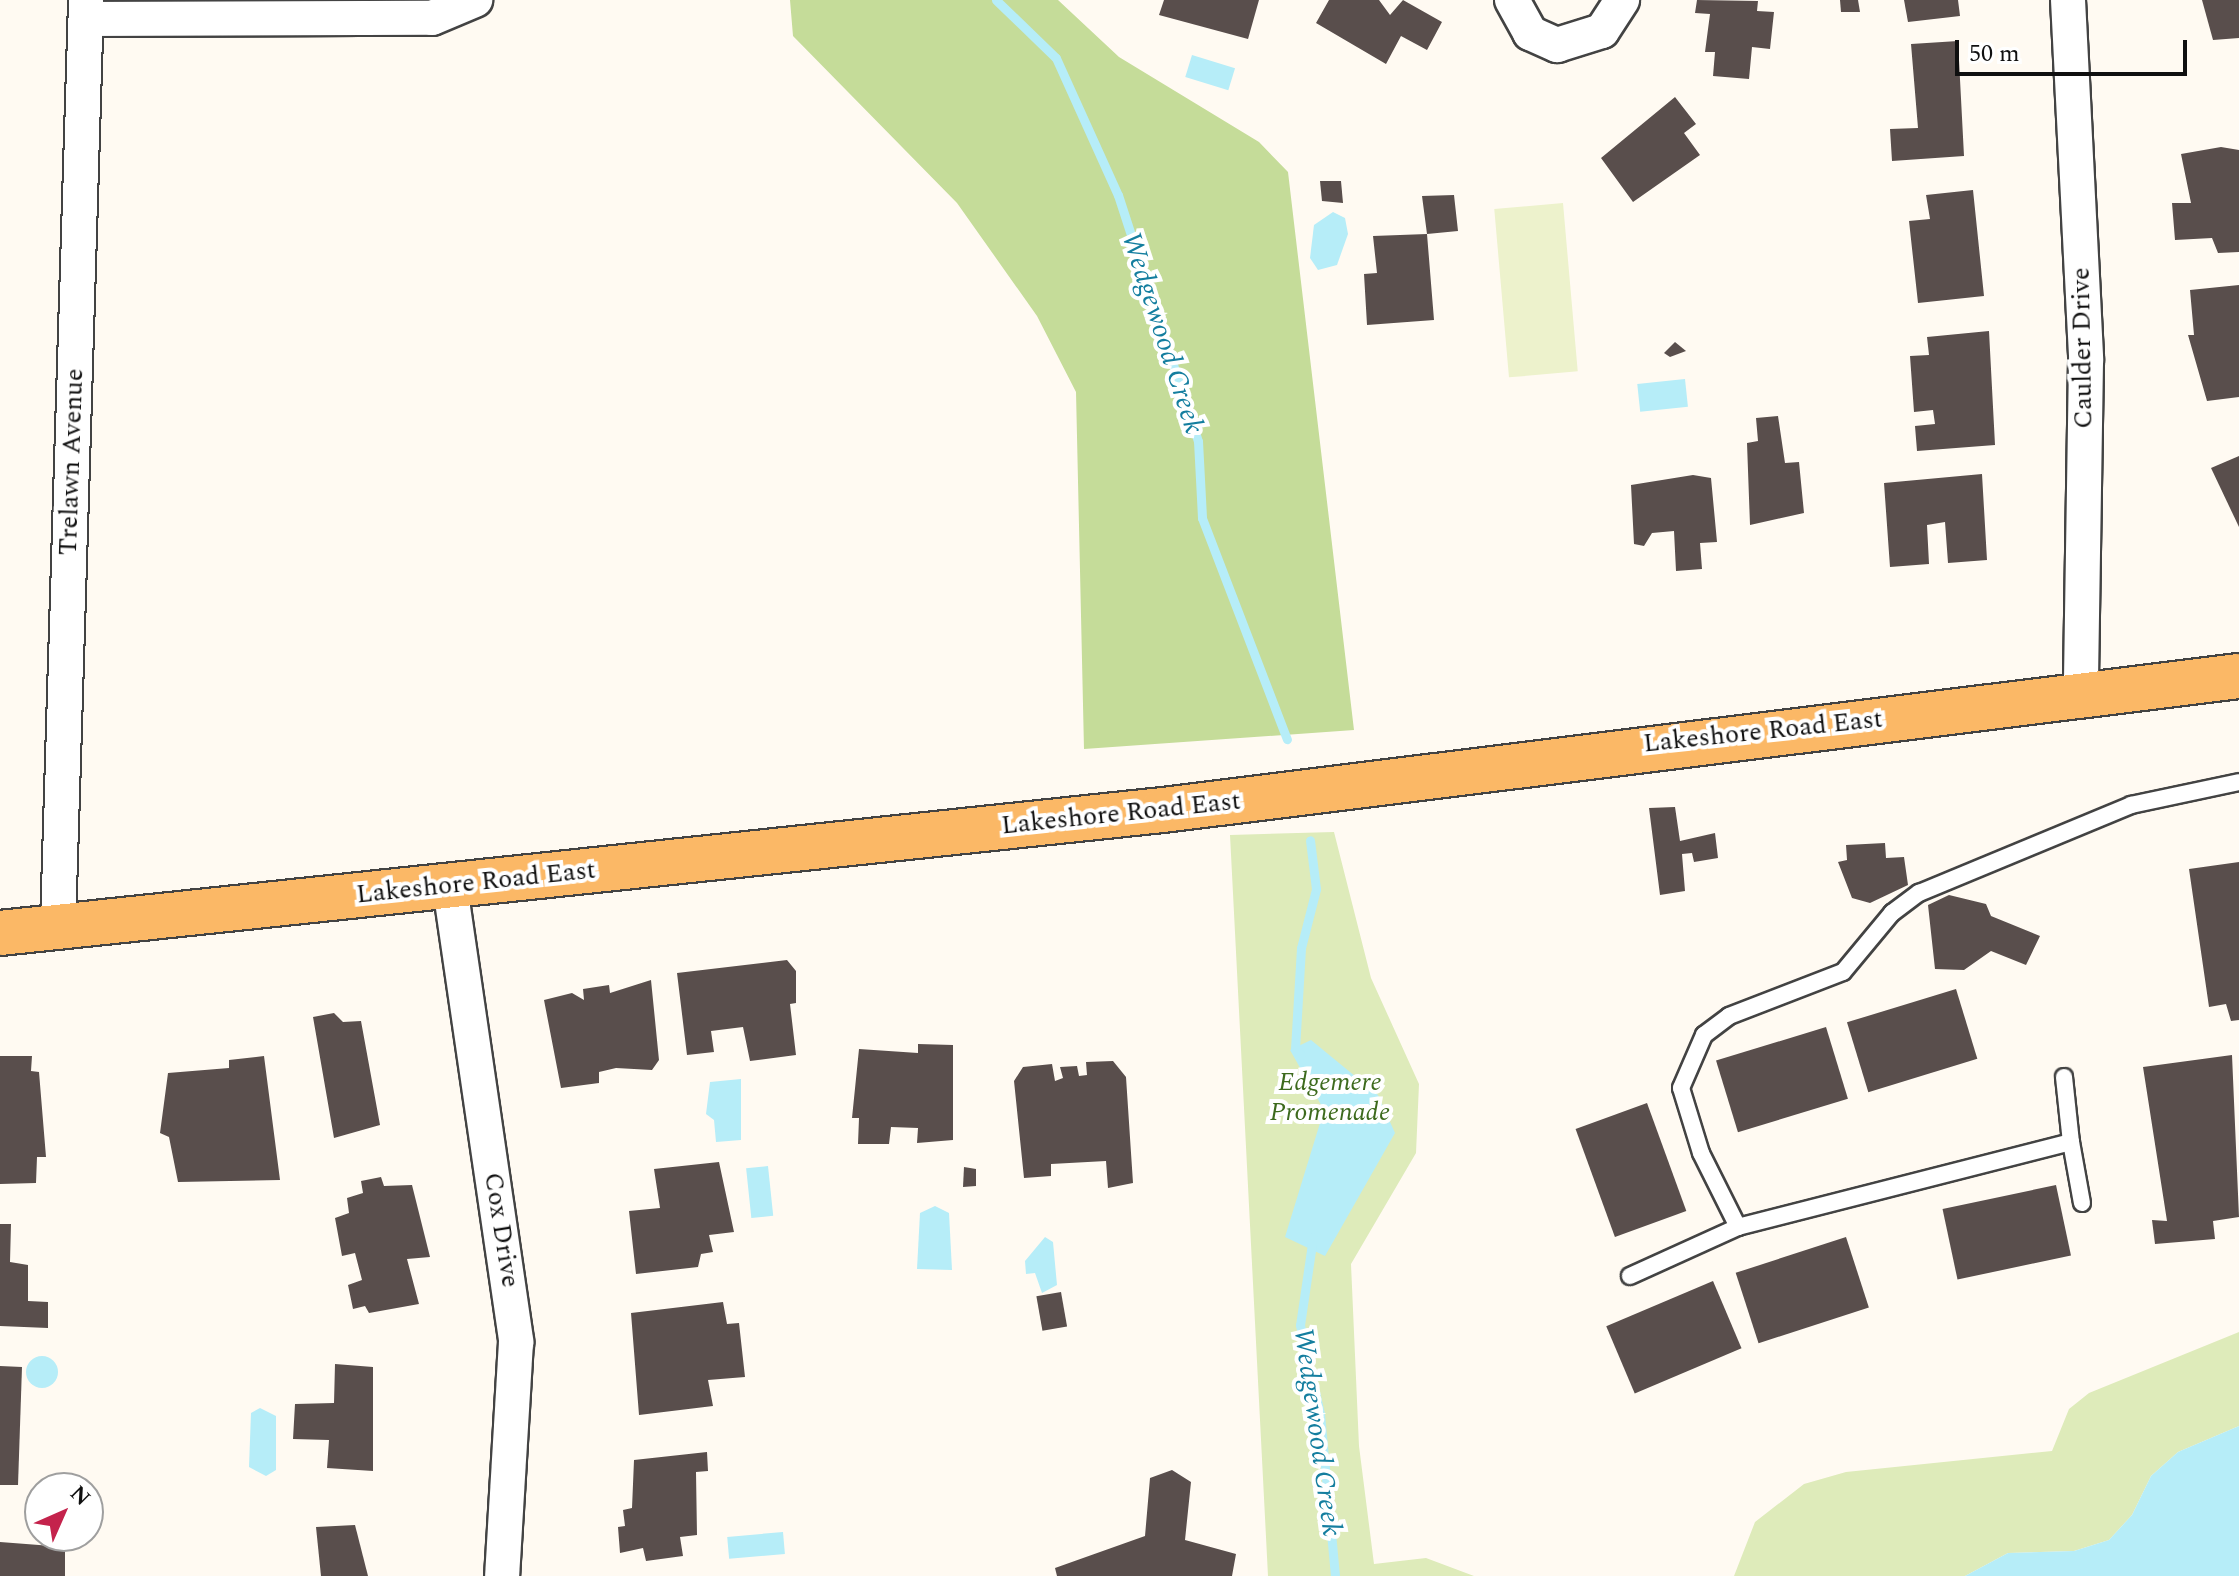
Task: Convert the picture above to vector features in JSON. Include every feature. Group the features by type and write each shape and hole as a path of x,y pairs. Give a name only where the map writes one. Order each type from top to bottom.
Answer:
{"main road":[{"name":"Lakeshore Road East","path":"0,933 58,924 450,887 1285,796 2239,676"}],"street":[{"path":"86,9 432,18 475,0"},
{"path":"1512,0 1530,33 1557,45 1602,31 1622,0"},
{"name":"Caulder Drive","path":"2068,0 2086,361 2081,696"},
{"name":"Trelawn Avenue","path":"58,924 86,9"},
{"name":"Cox Drive","path":"450,887 516,1342 502,1576"}],"lane":[{"path":"1738,1227 1701,1153 1681,1088 1704,1035 1729,1016 1843,972 1892,913 1919,893 2131,805 2239,782"},
{"path":"2064,1077 2082,1203"},
{"path":"1630,1276 1738,1227 2071,1142"}],"green space":[{"path":"790,0 1058,0 1119,57 1259,142 1288,172 1354,730 1084,749 1076,392 1037,316 957,203 793,36"},
{"path":"1563,203 1578,371 1509,377 1494,209"},
{"name":"Edgemere Promenade","path":"1334,832 1371,978 1419,1084 1416,1153 1351,1264 1359,1446 1374,1564 1426,1558 1474,1576 1268,1576 1230,835"},
{"path":"2239,1332 2239,1426 2178,1452 2151,1476 2132,1515 2109,1540 2074,1551 2008,1553 1965,1576 1734,1576 1755,1522 1804,1484 1846,1472 2052,1451 2069,1409 2089,1393"}],"water":[{"path":"1192,55 1235,68 1228,90 1185,77"},
{"path":"1333,212 1345,218 1348,234 1337,265 1318,270 1310,258 1314,225"},
{"path":"1685,379 1688,407 1640,412 1637,384"},
{"path":"1311,1040 1378,1095 1395,1133 1325,1256 1285,1237 1324,1110 1290,1050"},
{"path":"741,1079 741,1140 716,1142 714,1120 706,1114 710,1082"},
{"path":"768,1166 773,1216 751,1218 746,1168"},
{"path":"935,1206 949,1213 952,1270 917,1269 920,1213"},
{"path":"1045,1237 1053,1242 1057,1285 1042,1293 1035,1273 1026,1274 1025,1261"},
{"path":"42,1356 53,1361 58,1372 53,1383 42,1388 31,1383 26,1372 31,1361"},
{"path":"260,1408 276,1416 276,1470 266,1476 249,1467 251,1413"},
{"path":"2239,1426 2239,1576 1965,1576 2008,1553 2074,1551 2109,1540 2132,1515 2151,1476 2178,1452"},
{"path":"783,1532 785,1554 729,1559 727,1537"}],"building":[{"path":"1164,0 1259,0 1248,39 1159,15"},
{"path":"1329,0 1379,0 1390,15 1403,0 1442,22 1427,50 1401,36 1386,64 1316,23"},
{"path":"1697,0 1758,1 1757,11 1774,12 1770,49 1752,47 1749,79 1713,76 1715,52 1705,52 1710,14 1695,13"},
{"path":"1840,0 1858,0 1860,12 1841,12"},
{"path":"1904,0 1958,0 1960,16 1908,22"},
{"path":"2202,0 2239,0 2239,38 2213,40"},
{"path":"1958,41 1964,156 1892,161 1890,129 1918,128 1911,44"},
{"path":"1675,97 1696,124 1684,133 1700,155 1633,202 1601,158"},
{"path":"2221,147 2239,150 2239,252 2218,253 2212,238 2175,240 2172,203 2191,203 2181,154"},
{"path":"1320,181 1341,181 1343,203 1322,201"},
{"path":"1973,190 1984,296 1918,303 1909,221 1930,219 1926,195"},
{"path":"1454,195 1458,231 1427,234 1422,196"},
{"path":"1427,234 1434,320 1367,325 1364,274 1377,273 1373,236"},
{"path":"2239,285 2239,397 2207,401 2188,335 2194,335 2190,290"},
{"path":"1989,331 1995,445 1917,451 1915,426 1935,424 1933,410 1914,412 1910,356 1929,355 1927,337"},
{"path":"1675,342 1686,351 1670,357 1664,353"},
{"path":"1778,416 1785,463 1799,462 1804,513 1750,525 1747,443 1758,441 1756,418"},
{"path":"2239,456 2239,527 2211,468"},
{"path":"1982,474 1987,560 1948,563 1945,522 1927,525 1929,564 1890,567 1884,483"},
{"path":"1693,475 1711,478 1717,542 1700,543 1702,569 1676,571 1674,531 1652,533 1644,546 1634,544 1631,485"},
{"path":"1675,807 1680,841 1715,833 1718,858 1694,862 1692,853 1682,854 1685,891 1660,895 1649,808"},
{"path":"1885,843 1886,858 1904,857 1908,885 1870,903 1852,898 1838,862 1847,860 1846,845"},
{"path":"2239,862 2239,1020 2231,1021 2226,1004 2209,1007 2189,869"},
{"path":"1949,895 1986,904 1991,916 2040,936 2026,965 1991,951 1964,970 1935,969 1928,905"},
{"path":"787,960 796,971 796,1003 790,1004 796,1055 750,1061 743,1027 711,1031 714,1052 687,1055 677,973"},
{"path":"651,980 659,1060 652,1070 616,1068 599,1072 599,1083 561,1088 544,1000 572,993 584,1000 583,989 609,985 610,993"},
{"path":"1956,989 1977,1059 1868,1092 1847,1022"},
{"path":"334,1013 343,1022 361,1021 380,1125 334,1138 313,1017"},
{"path":"1826,1027 1848,1099 1738,1132 1716,1061"},
{"path":"918,1044 953,1045 953,1140 917,1143 918,1128 891,1127 889,1144 858,1144 859,1118 852,1118 859,1049 918,1053"},
{"path":"2232,1055 2239,1217 2213,1221 2215,1239 2155,1244 2152,1220 2167,1221 2143,1067"},
{"path":"0,1056 32,1056 31,1071 39,1072 46,1157 37,1157 36,1183 0,1184"},
{"path":"264,1056 280,1180 178,1182 169,1137 160,1133 168,1073 229,1068 229,1060"},
{"path":"1113,1061 1126,1077 1133,1183 1108,1188 1106,1161 1051,1164 1051,1176 1024,1178 1014,1081 1023,1067 1052,1064 1055,1081 1063,1078 1060,1067 1077,1066 1079,1076 1087,1075 1086,1062"},
{"path":"1647,1103 1686,1211 1615,1237 1576,1129"},
{"path":"719,1162 734,1232 709,1235 713,1252 701,1254 698,1267 636,1274 629,1211 660,1208 654,1169"},
{"path":"964,1167 976,1169 976,1186 963,1187"},
{"path":"381,1177 384,1186 412,1185 430,1257 407,1259 419,1304 369,1313 365,1306 353,1309 348,1285 362,1280 355,1253 342,1256 335,1218 349,1213 347,1198 363,1193 361,1181"},
{"path":"2056,1185 2071,1255 1958,1280 1943,1209"},
{"path":"0,1224 11,1224 10,1262 28,1265 28,1301 48,1302 48,1328 0,1326"},
{"path":"1846,1237 1869,1307 1759,1343 1736,1273"},
{"path":"1713,1281 1742,1348 1635,1394 1606,1326"},
{"path":"1061,1292 1067,1326 1042,1331 1036,1296"},
{"path":"723,1302 727,1324 739,1323 745,1377 708,1380 713,1406 639,1415 631,1313"},
{"path":"335,1364 373,1367 373,1471 327,1468 329,1440 293,1439 295,1404 334,1403"},
{"path":"0,1366 22,1367 18,1485 0,1485"},
{"path":"707,1452 708,1471 696,1472 697,1535 680,1537 683,1556 646,1561 643,1548 620,1553 618,1527 625,1526 623,1510 632,1508 634,1460"},
{"path":"1172,1470 1191,1482 1185,1540 1236,1554 1232,1576 1057,1576 1055,1568 1145,1536 1150,1478"},
{"path":"355,1525 368,1576 321,1576 316,1527"},
{"path":"0,1542 24,1544 24,1552 65,1552 65,1576 0,1576"}],"waterway":[{"name":"Wedgewood Creek","path":"996,0 1056,58 1118,195 1198,441 1202,518 1287,739"},
{"name":"Wedgewood Creek","path":"1301,1055 1295,1049 1301,948 1316,889 1310,840"},
{"name":"Wedgewood Creek","path":"1313,1237 1300,1325 1320,1414 1335,1576"}]}
